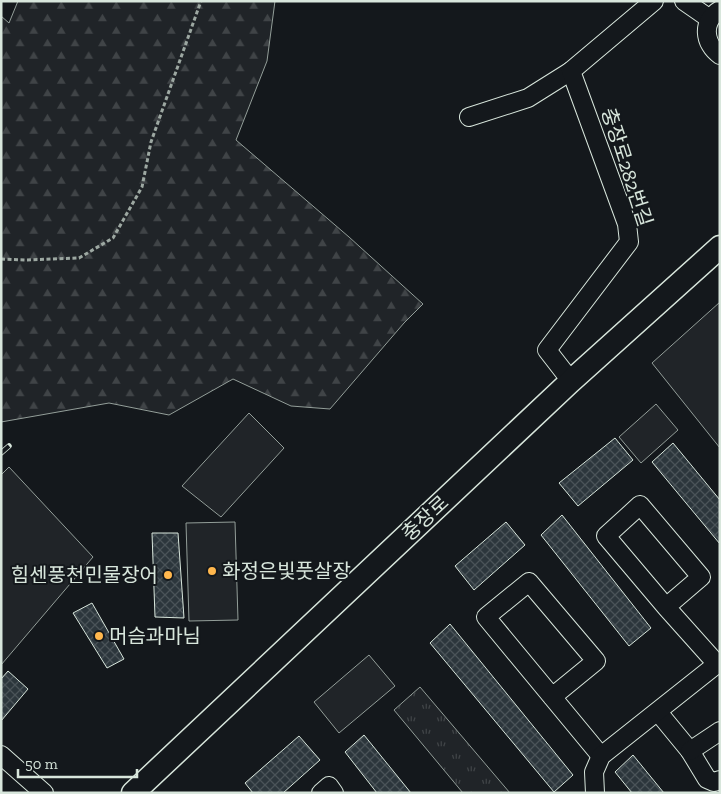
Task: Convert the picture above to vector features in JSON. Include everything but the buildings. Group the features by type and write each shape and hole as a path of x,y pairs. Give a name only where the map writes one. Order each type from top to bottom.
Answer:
{"main road":[{"name":"충장로","path":"133,793 571,381 720,247"}],"street":[{"path":"469,117 528,98 571,71 654,1"},
{"path":"684,1 715,14 706,26 706,35 713,51 720,55"},
{"name":"충장로282번길","path":"571,71 627,224 629,242 546,350 571,381"},
{"path":"595,793 594,772 601,756 717,664 666,607 606,536 640,505 701,577 666,607"},
{"path":"552,697 596,661 530,582 486,617 552,697 601,756"},
{"path":"658,712 690,751 707,778 714,782 720,780"},
{"path":"690,751 720,731"},
{"path":"1,755 44,793"},
{"path":"321,793 329,786 334,793"}],"path":[{"path":"1,259 79,258 113,238 142,187 151,142 201,1"}],"green space":[{"path":"18,1 275,1 267,61 236,140 349,237 423,304 404,323 330,409 291,406 233,379 169,415 109,403 1,422 1,16 9,23"},
{"path":"720,302 720,448 652,363"},
{"path":"656,404 678,430 641,463 619,437"},
{"name":"화정은빛풋살장","path":"249,413 284,448 221,517 182,486"},
{"path":"9,467 93,557 1,665 1,475"},
{"name":"화정은빛풋살장","path":"235,522 238,620 189,621 186,523"},
{"path":"369,655 395,686 339,733 314,702"},
{"path":"420,687 510,793 463,793 394,710"}],"railway":[{"path":"1,453 9,446"}],"place":[{"name":"화정은빛풋살장","path":"212,571"},
{"name":"힘센풍천민물장어","path":"168,575"},
{"name":"머슴과마님","path":"99,636"}]}
